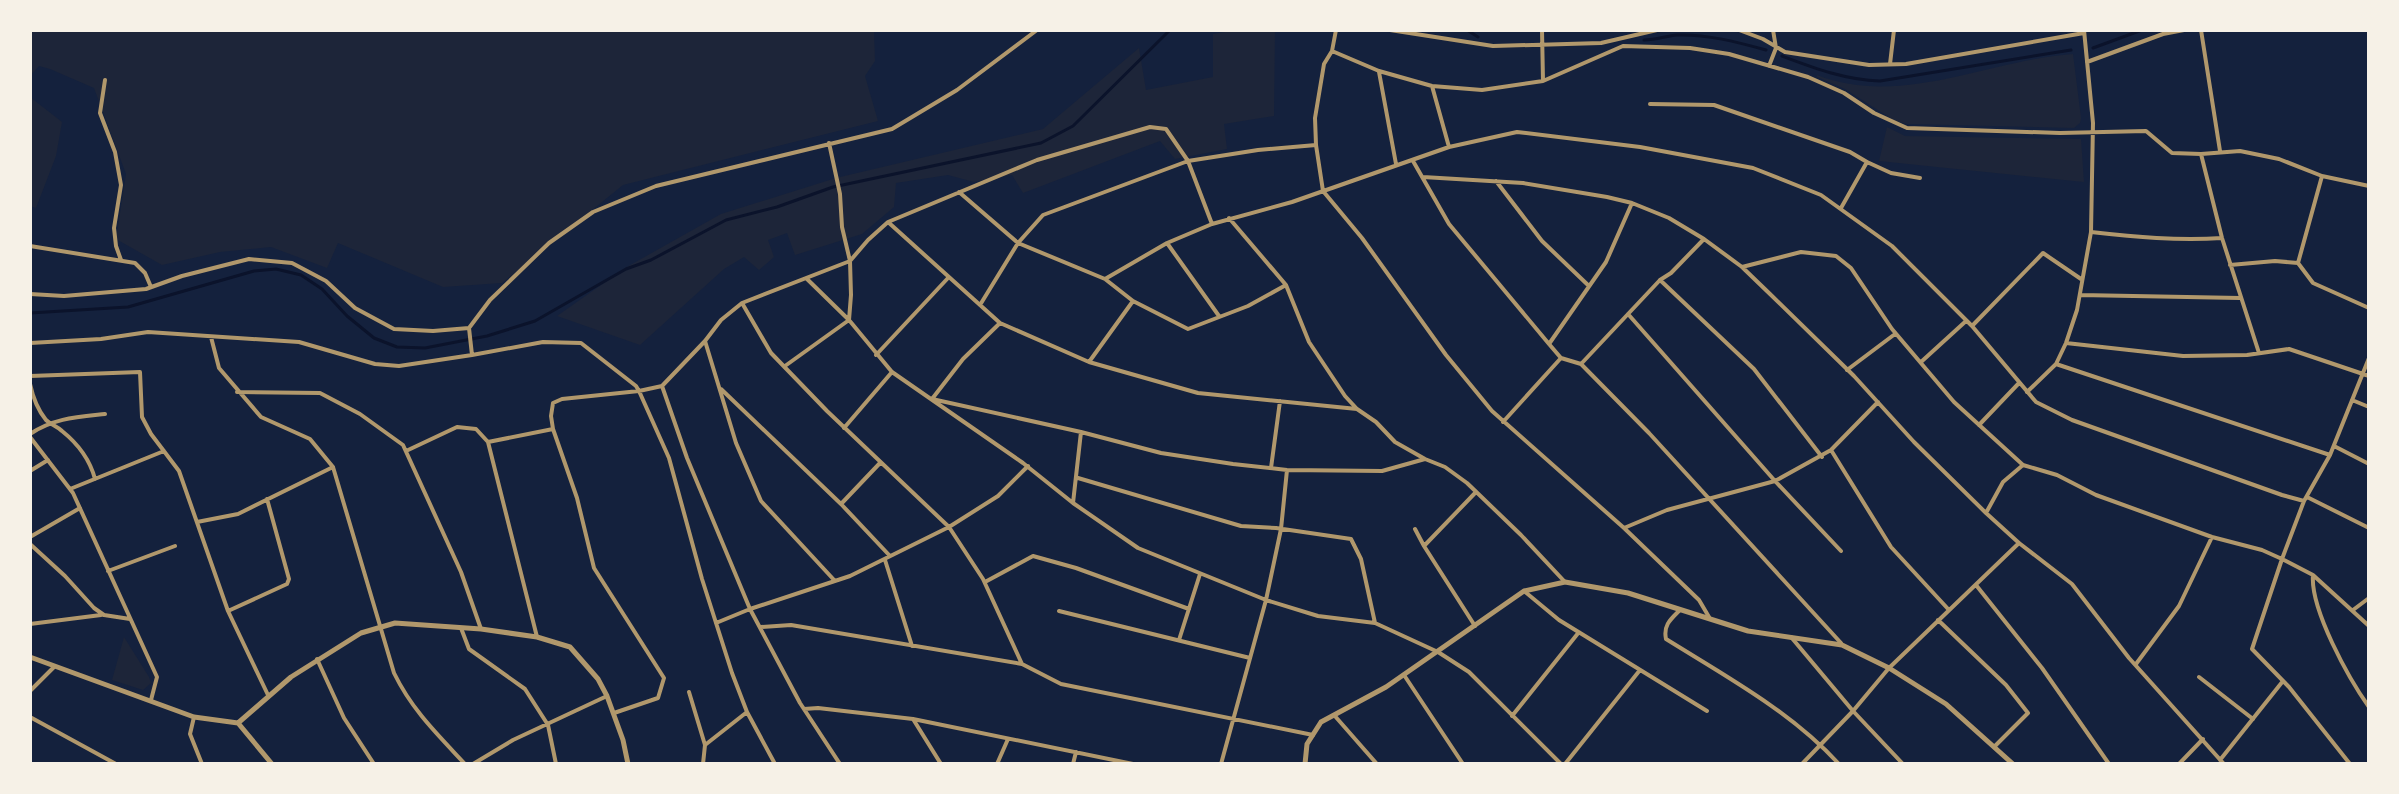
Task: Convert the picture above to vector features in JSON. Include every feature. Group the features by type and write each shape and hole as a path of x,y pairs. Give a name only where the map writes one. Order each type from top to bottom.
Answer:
{"street":[{"path":"472,355 469,328 490,300 549,243 593,212 656,186 892,129 957,90 1037,30"},
{"path":"1193,30 1203,30"},
{"path":"1336,30 1332,51 1324,64 1315,118 1323,191 1362,238 1446,355 1503,422 1624,528 1699,600 1711,619"},
{"path":"1390,30 1493,46 1601,43 1657,30"},
{"path":"1542,30 1543,81"},
{"path":"1739,30 1785,52 1869,65 1906,64 2084,32 2093,132 2091,232 2080,295 2066,343 2056,364 2027,392"},
{"path":"1769,66 1776,48 1773,30"},
{"path":"1890,64 1894,30"},
{"path":"2087,62 2163,34 2184,30"},
{"path":"2201,30 2220,151"},
{"path":"1332,51 1379,71 1432,86 1482,90 1543,81 1623,46 1690,48 1729,54 1808,77 1907,128 2146,131 2172,153 2240,151 2279,159 2322,176 2369,186"},
{"path":"1379,71 1396,164"},
{"path":"105,80 100,113 115,152 121,185 114,228 121,260"},
{"path":"1432,86 1449,147"},
{"path":"1650,104 1714,105 1850,152 1891,173 1920,178"},
{"path":"614,713 658,698 664,678 594,568 577,498 553,429 553,403 562,399 662,386 721,320 742,303 850,261 888,222 1037,160 1150,127 1166,129 1188,161 1212,224"},
{"path":"1105,279 1167,243 1212,224 1292,202 1449,147 1517,132 1640,147 1753,168 1821,195 1892,246 1972,326 2036,402 2072,420 2282,495 2305,499 2369,528"},
{"path":"829,143 850,261 849,320"},
{"path":"980,305 1018,243 1043,215 1188,161 1316,145"},
{"path":"2201,154 2222,238 2259,353"},
{"path":"1413,161 1449,224 1561,358 1581,364 1649,433 1842,645"},
{"path":"1840,209 1867,162"},
{"path":"2298,263 2322,176"},
{"path":"1423,177 1523,183 1632,203 1669,218 1704,239 1742,267 1986,513 2072,584 2136,664 2222,762 2283,681"},
{"path":"1496,181 1542,241 1589,286"},
{"path":"959,191 1018,243 1105,279 1133,301 1188,329 1248,306 1286,285"},
{"path":"1549,344 1606,262 1632,203"},
{"path":"1229,218 1286,285 1309,342 1345,396 1395,442 1445,467 1476,492 1565,582"},
{"path":"888,222 1000,323 1089,362 1198,393 1357,409"},
{"path":"2091,232 2137,238 2222,238"},
{"path":"1581,364 1660,280 1704,239"},
{"path":"1167,243 1220,316"},
{"path":"30,246 135,263 145,273 151,287"},
{"path":"1742,267 1801,252 1836,256 1851,268 1895,334 1954,402 2023,465 2057,475 2096,495 2282,559 2313,575 2369,626"},
{"path":"1972,326 2043,253 2081,279"},
{"path":"30,294 64,296 151,287 249,259 292,263 326,281 355,308 394,329 433,331 469,328"},
{"path":"2230,265 2275,261 2298,263 2313,283 2369,308"},
{"path":"876,355 949,277"},
{"path":"807,279 849,320 892,372 1028,466 1073,503 1138,548 1266,600 1318,616 1375,623 1438,652 1469,672 1563,764 1640,670"},
{"path":"1660,280 1754,369 1822,457"},
{"path":"2080,295 2240,298"},
{"path":"1089,362 1133,301"},
{"path":"742,303 771,353 844,428 949,527 985,582 1022,664"},
{"path":"1628,314 1841,551"},
{"path":"784,366 849,320"},
{"path":"1920,362 1966,321"},
{"path":"932,399 963,359 1000,323"},
{"path":"30,343 101,339 148,332 299,342 375,364 399,366 543,342 581,343 639,391 669,458 716,623 747,712 775,764"},
{"path":"1847,370 1895,334"},
{"path":"211,336 219,368 237,392 261,417 310,439 333,467 394,673 405,696 465,764"},
{"path":"705,341 736,443 761,501 835,581"},
{"path":"2066,343 2183,356 2289,349 2369,376"},
{"path":"1503,422 1561,358"},
{"path":"2350,764 2283,681 2252,649 2305,499 2330,455 2369,358"},
{"path":"2056,364 2330,455"},
{"path":"30,376 140,372 142,417 179,471 228,611 268,695"},
{"path":"844,428 892,372"},
{"path":"1979,425 2019,383"},
{"path":"30,384 35,403 49,423 73,441 91,466 95,479"},
{"path":"662,386 687,458 750,609 804,709 840,764"},
{"path":"719,387 841,504 890,556"},
{"path":"237,392 320,393 360,414 403,445 461,572 481,629"},
{"path":"932,399 1161,453 1287,470 1382,471 1425,459"},
{"path":"2352,400 2369,407"},
{"path":"1271,468 1280,401"},
{"path":"1624,528 1667,510 1775,481 1822,457 1878,402"},
{"path":"105,414 63,418 30,436 80,507 157,677 151,700"},
{"path":"406,451 457,427 476,429 488,442 537,637"},
{"path":"488,442 553,429"},
{"path":"1073,503 1081,432"},
{"path":"2334,446 2369,464"},
{"path":"1831,450 1891,547 1949,610"},
{"path":"70,489 164,451"},
{"path":"30,471 48,460"},
{"path":"841,504 880,463"},
{"path":"1986,513 2003,482 2023,465"},
{"path":"716,623 835,581 949,527 998,496 1028,466"},
{"path":"197,522 238,514 333,467"},
{"path":"1221,764 1266,600 1281,529 1287,470"},
{"path":"1078,478 1241,526 1351,539 1361,559 1375,623"},
{"path":"1424,546 1476,492"},
{"path":"228,611 287,584 289,579 267,499"},
{"path":"30,537 80,507"},
{"path":"1415,529 1475,626"},
{"path":"2136,664 2179,606 2212,537"},
{"path":"1802,764 1889,668 2019,543"},
{"path":"30,544 104,615"},
{"path":"108,571 175,546"},
{"path":"985,582 1033,556 1076,568 1189,609"},
{"path":"884,559 912,646"},
{"path":"1179,640 1200,574"},
{"path":"2313,575 2312,589 2322,622 2369,707"},
{"path":"1305,764 1307,744 1321,722 1404,675 1524,591 1565,582 1628,593 1748,631 1842,645 1889,668 1946,704 2013,764"},
{"path":"1976,585 2042,668 2109,764"},
{"path":"1524,591 1559,620 1707,711"},
{"path":"2353,610 2369,598"},
{"path":"1680,609 1667,623 1664,631 1666,639 1769,703 1820,744 1839,764"},
{"path":"1059,611 1250,658"},
{"path":"30,624 104,615 130,619"},
{"path":"1938,620 2006,685 2028,713 1995,746"},
{"path":"238,723 268,695 317,659 361,633 395,623 481,629 537,637 570,647 598,679 607,696 628,764"},
{"path":"761,627 791,625 1022,664 1061,684 1313,735"},
{"path":"461,628 469,649 525,689 548,725 556,764"},
{"path":"1512,716 1579,632"},
{"path":"1791,637 1853,711 1903,764"},
{"path":"30,657 194,717 238,723 272,764"},
{"path":"317,659 344,718 373,763"},
{"path":"30,691 54,667"},
{"path":"1404,675 1463,764"},
{"path":"2199,677 2253,719"},
{"path":"689,692 705,745 703,764"},
{"path":"473,764 513,740 607,696"},
{"path":"804,709 913,719 1133,764"},
{"path":"705,745 747,712"},
{"path":"1334,715 1377,764"},
{"path":"30,717 116,764"},
{"path":"194,717 190,734 202,764"},
{"path":"913,719 941,764"},
{"path":"997,764 1008,739"},
{"path":"2179,764 2203,739"},
{"path":"1073,764 1076,752"}],"shaded area":[{"path":"30,30 874,30 875,61 865,76 878,121 623,185 502,283 443,287 338,243 327,268 271,247 220,252 162,265 116,239 126,174 94,88 39,66 30,76"},
{"path":"1236,30 1275,30 1274,116 1224,124 1227,149 1175,159 1160,141 1023,193 1012,175 974,182 948,175 896,183 894,207 862,234 795,255 787,233 768,240 774,257 759,270 744,257 724,269 640,345 557,316 625,268 721,214 836,178 1043,129 1139,48 1146,90 1213,77 1213,34"},
{"path":"2073,54 2081,118 2074,128 1907,124 1895,121 1845,89 1817,77 1849,84 1913,84"},
{"path":"30,97 62,122 56,156 36,208 30,206"},
{"path":"1887,127 1905,136 2081,139 2084,182 1879,161"},
{"path":"124,637 149,677 151,683 143,690 112,680"}],"waterway":[{"path":"30,313 128,307 254,271 276,269 301,275 322,289 347,316 374,338 397,347 425,348 487,336 535,321 626,269 651,260 726,220 777,207 833,187 1041,143 1073,126 1170,30"},
{"path":"1467,30 1478,37"},
{"path":"2093,48 2142,30"},
{"path":"1644,40 1677,35 1699,36 1766,50"},
{"path":"1782,56 1842,76 1880,81 2071,50"}]}
